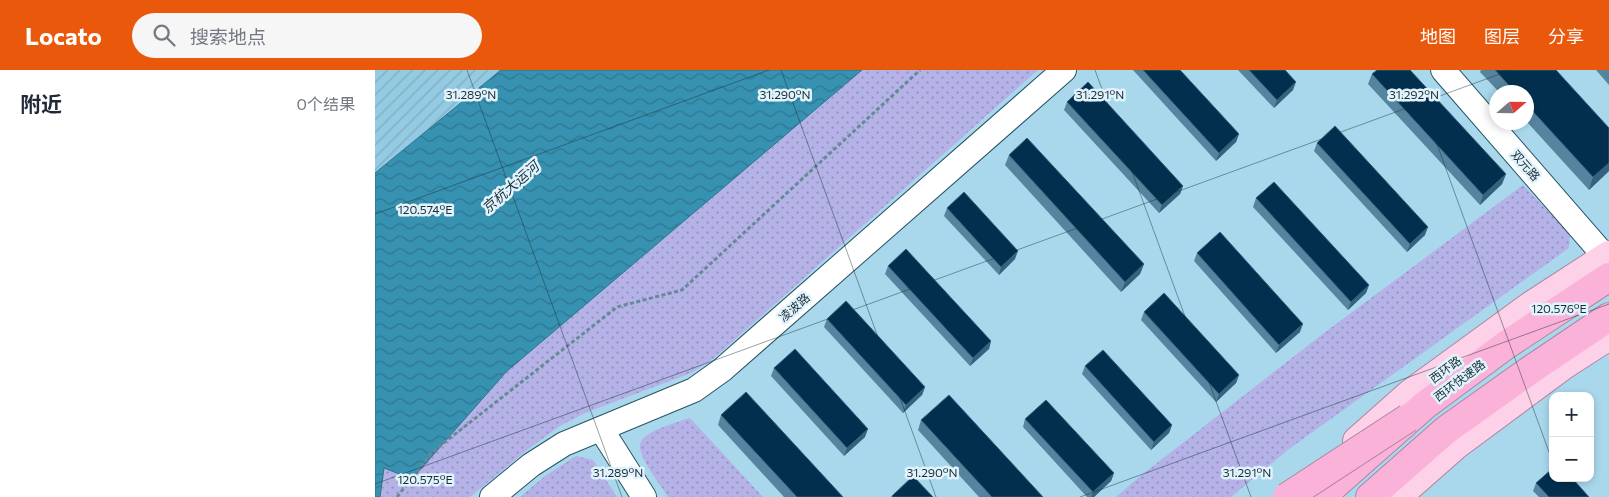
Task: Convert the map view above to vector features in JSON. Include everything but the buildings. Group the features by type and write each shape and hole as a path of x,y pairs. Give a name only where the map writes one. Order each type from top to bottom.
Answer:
{"highway":[{"name":"西环快速路","path":"1321,497 1408,418 1506,345 1608,263"},
{"path":"1370,497 1388,490 1446,430 1609,317"},
{"path":"1287,497 1408,418"}],"main road":[{"name":"西环路","path":"1294,497 1411,393 1529,307 1608,263"},
{"path":"1388,490 1456,445 1564,365 1609,336"}],"street":[{"name":"凌波路","path":"492,497 531,465 564,444 694,390 722,370 1064,70"},
{"name":"双元路","path":"1443,70 1608,263"},
{"path":"601,429 645,497"}],"path":[{"path":"397,497 431,453 617,307 682,290 920,70"}],"shaded area":[{"path":"375,70 501,70 375,173"},
{"path":"862,70 1038,70 713,359 691,373 585,413 560,426 470,497 380,497 384,468 412,479 506,372"},
{"path":"1523,185 1570,234 1569,248 1289,449 1231,497 1116,497 1324,333"},
{"path":"690,418 763,497 668,497 643,458 640,446 645,437 656,430"},
{"path":"576,456 593,460 617,497 520,497 545,476"}],"water":[{"name":"京杭大运河","path":"501,70 862,70 506,372 412,479 384,468 380,497 375,497 375,173"}]}
